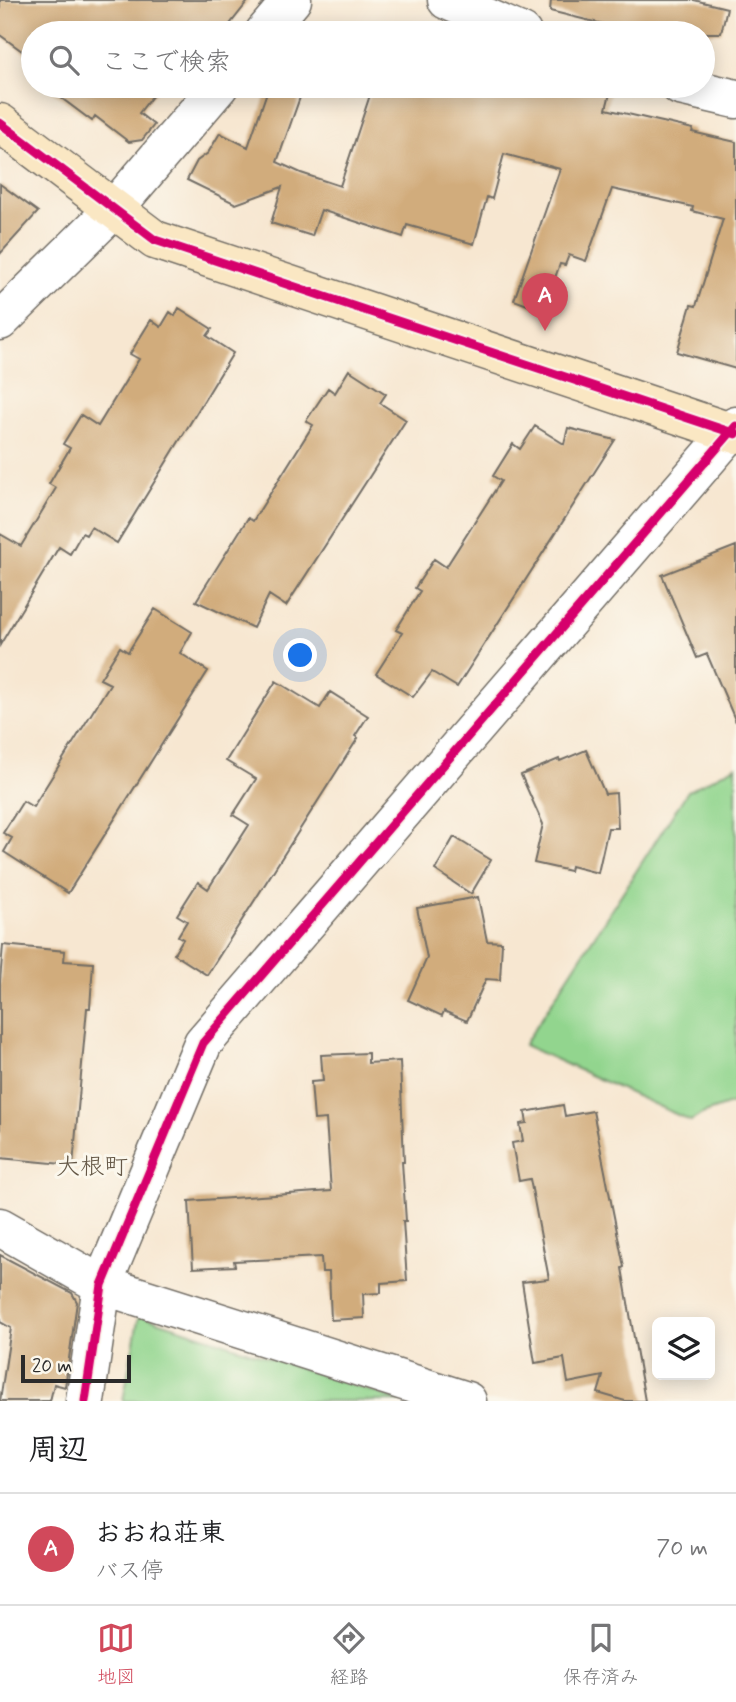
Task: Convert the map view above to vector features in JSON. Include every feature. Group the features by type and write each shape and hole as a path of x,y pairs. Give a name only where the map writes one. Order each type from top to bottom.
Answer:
{"street":[{"path":"274,21 292,0"},
{"path":"447,0 495,21"},
{"path":"715,94 736,99"},
{"path":"0,321 114,209 209,98"},
{"path":"0,123 155,240 734,431 203,1043 102,1285 85,1401"},
{"path":"0,1227 102,1285 467,1401"}],"green space":[{"path":"736,766 736,1102 702,1114 691,1121 524,1045 688,791"},
{"path":"139,1315 401,1401 123,1401"}],"building":[{"path":"0,0 249,0 232,21 21,21 21,50 0,35"},
{"path":"551,0 694,0 727,8 721,33 715,33 715,21 591,21 550,11"},
{"path":"61,98 151,98 139,113 154,125 142,140 129,142 95,116 92,121"},
{"path":"265,98 300,98 277,162 340,186 369,98 609,98 606,109 736,142 736,369 677,352 691,305 696,306 723,219 692,211 693,207 612,189 586,261 569,255 565,265 560,264 543,311 514,300 560,169 504,154 492,199 487,197 474,244 407,225 403,237 321,210 312,236 271,223 282,187 236,204 187,180 197,161 208,153 220,133 248,147"},
{"path":"0,184 38,212 0,254"},
{"path":"179,308 212,329 207,336 233,353 117,543 91,527 86,535 82,533 70,554 59,547 0,645 0,534 21,546 56,488 49,484 70,448 63,444 81,415 98,426 139,359 130,354 151,320 161,327 170,312 175,316"},
{"path":"349,370 386,394 380,403 406,420 286,606 269,595 253,628 196,601 248,518 253,521 313,425 306,421 328,388 335,393"},
{"path":"535,426 564,444 568,428 615,440 457,687 432,672 413,697 376,674 402,633 396,630 420,591 415,588 434,559 446,567 501,481 493,476 513,444 520,449"},
{"path":"736,546 736,722 707,654 697,658 662,575"},
{"path":"155,609 192,632 180,653 208,671 68,893 4,852 12,838 3,833 23,801 33,807 110,684 100,679 120,647 128,652"},
{"path":"276,681 320,708 330,692 368,716 355,736 358,738 207,975 174,954 183,939 178,936 187,921 177,915 198,882 208,889 249,825 233,815 256,779 226,761"},
{"path":"586,750 605,794 616,793 618,828 608,828 598,873 571,866 570,871 534,863 543,824 521,775"},
{"path":"454,837 491,860 471,894 435,870"},
{"path":"478,897 487,941 502,942 500,980 486,979 467,1021 444,1011 442,1016 408,1000 427,958 417,908"},
{"path":"3,945 65,951 64,961 93,963 73,1165 0,1158 0,981"},
{"path":"368,1053 368,1063 400,1061 407,1281 381,1283 381,1293 363,1294 364,1318 331,1320 329,1272 322,1272 321,1257 234,1261 235,1266 193,1268 189,1201 331,1191 326,1119 314,1120 311,1082 323,1081 321,1055"},
{"path":"563,1105 565,1116 593,1111 624,1267 622,1268 645,1401 625,1401 598,1393 603,1376 568,1383 564,1358 535,1363 522,1282 549,1279 530,1179 519,1181 512,1143 523,1141 520,1124 527,1123 525,1112"},
{"path":"0,1255 72,1293 77,1302 65,1387 54,1384 50,1401 0,1401 11,1328 0,1322"}],"cycle path":[{"path":"0,123 155,240 736,434"},
{"path":"85,1401 102,1285 203,1043 736,426"}],"place":[{"name":"おおね荘東","path":"545,331"}],"district":[{"name":"大根町","path":"92,1167"}]}
